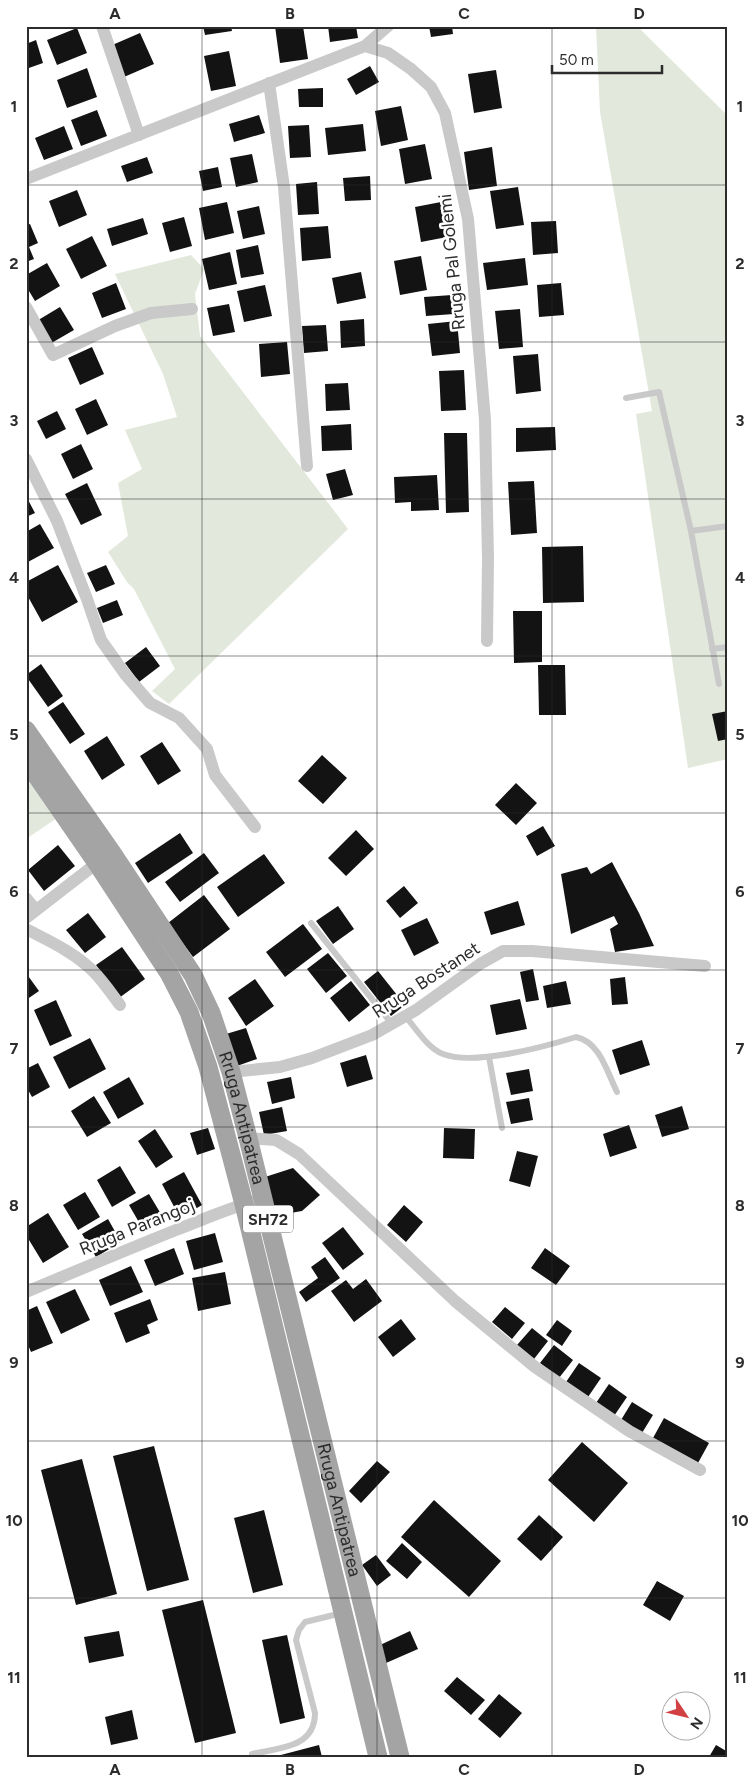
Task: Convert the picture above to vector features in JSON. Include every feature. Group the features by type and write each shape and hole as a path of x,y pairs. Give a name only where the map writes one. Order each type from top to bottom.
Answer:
{"main road":[{"name":"Rruga Antipatrea","path":"26,730 112,853 193,975 211,1013 231,1072 248,1138 400,1757"},
{"name":"Rruga Antipatrea","path":"26,760 97,863 169,973 189,1012 208,1067 244,1204 378,1757"}],"street":[{"path":"102,26 139,135"},
{"path":"26,179 365,46 388,26"},
{"name":"Rruga Pal Golemi","path":"365,46 388,54 411,69 431,87 445,113 468,219 484,420 488,558 487,641"},
{"path":"269,83 284,187 307,466"},
{"path":"26,307 53,355 115,326 151,313 192,309"},
{"path":"26,459 57,521 101,640 125,674 150,703 179,718 207,749 216,775 256,827"},
{"path":"26,898 31,914 97,863"},
{"path":"26,930 66,950 83,962 99,977 120,1005"},
{"name":"Rruga Bostanet","path":"231,1072 280,1067 312,1058 372,1035 405,1016 480,964 503,951 532,951 705,966"},
{"path":"248,1138 276,1140 300,1154 455,1301 534,1368 629,1431 700,1470"},
{"name":"Rruga Parangoj","path":"26,1292 101,1260 244,1204 263,1199"}],"lane":[{"path":"626,398 659,392 692,531 719,684"},
{"path":"692,531 728,526"},
{"path":"712,648 728,647"},
{"path":"311,923 392,1024"},
{"path":"405,1016 433,1048 443,1054 457,1057 489,1057 522,1051 576,1037 583,1039 591,1044 597,1052 617,1092"},
{"path":"489,1057 502,1128"},
{"path":"252,1754 299,1743 309,1735 315,1724 315,1713 296,1640 299,1630 305,1622 343,1613"}],"shaded area":[{"path":"596,26 637,26 728,116 728,759 688,768 636,414 652,411 600,112"},
{"path":"191,255 204,269 195,294 200,336 348,529 169,704 152,691 175,669 134,589 127,582 108,552 128,536 118,483 142,469 125,430 177,417 163,374 115,274"},
{"path":"26,770 60,816 26,839"}],"building":[{"path":"203,26 231,26 232,31 205,35"},
{"path":"275,26 303,26 308,59 280,63"},
{"path":"328,26 356,26 358,38 330,42"},
{"path":"429,26 452,26 453,34 431,37"},
{"path":"77,28 87,53 57,65 47,40"},
{"path":"140,33 154,64 124,77 110,46"},
{"path":"36,40 43,63 26,69 26,44"},
{"path":"229,51 236,86 211,91 204,56"},
{"path":"370,66 379,82 356,95 347,79"},
{"path":"87,68 97,97 67,108 57,80"},
{"path":"496,70 502,108 474,113 468,74"},
{"path":"323,88 323,107 299,107 298,89"},
{"path":"401,106 408,140 381,146 375,111"},
{"path":"97,110 107,136 81,146 71,120"},
{"path":"259,115 265,133 234,142 229,124"},
{"path":"363,124 366,151 328,155 325,128"},
{"path":"309,125 311,157 290,158 288,126"},
{"path":"64,126 73,149 44,160 35,138"},
{"path":"425,144 432,179 405,184 399,149"},
{"path":"492,147 497,186 469,190 464,152"},
{"path":"252,154 258,182 236,187 230,158"},
{"path":"147,157 153,173 127,182 121,166"},
{"path":"218,167 222,187 203,191 199,171"},
{"path":"370,176 371,200 345,201 343,178"},
{"path":"317,182 319,214 298,215 296,184"},
{"path":"518,187 524,225 496,229 490,191"},
{"path":"77,190 87,215 59,227 49,201"},
{"path":"227,202 234,233 205,240 199,208"},
{"path":"441,202 447,237 421,242 415,207"},
{"path":"259,206 265,234 243,239 237,211"},
{"path":"184,217 192,246 170,252 162,223"},
{"path":"143,218 148,234 112,246 107,229"},
{"path":"556,221 558,253 533,255 531,222"},
{"path":"30,224 38,243 29,247 34,259 26,262 26,225"},
{"path":"328,226 331,258 302,261 300,228"},
{"path":"92,236 107,266 81,279 66,249"},
{"path":"258,245 264,274 241,278 236,250"},
{"path":"230,252 237,284 209,290 202,259"},
{"path":"421,256 427,290 400,295 394,261"},
{"path":"525,258 528,285 487,290 483,263"},
{"path":"47,263 60,286 35,301 26,286 26,275"},
{"path":"361,272 366,298 337,304 332,278"},
{"path":"116,283 126,309 102,318 92,293"},
{"path":"561,283 564,315 539,317 537,285"},
{"path":"265,285 272,316 244,322 237,291"},
{"path":"452,295 454,314 426,316 424,297"},
{"path":"229,304 235,332 213,336 207,308"},
{"path":"60,307 74,330 48,345 35,322"},
{"path":"520,309 523,347 499,349 495,311"},
{"path":"364,319 365,346 341,348 340,321"},
{"path":"457,321 460,353 432,356 428,324"},
{"path":"326,325 328,351 304,353 302,326"},
{"path":"287,342 290,374 261,377 259,344"},
{"path":"92,347 104,374 80,385 68,358"},
{"path":"538,354 541,391 516,394 513,356"},
{"path":"464,370 466,410 441,411 439,371"},
{"path":"348,383 350,410 326,411 325,384"},
{"path":"96,399 108,425 87,435 75,409"},
{"path":"57,411 66,429 46,439 37,421"},
{"path":"351,424 352,450 322,451 321,426"},
{"path":"555,427 556,450 516,452 516,428"},
{"path":"444,433 467,433 469,512 446,513"},
{"path":"81,444 93,469 73,479 61,454"},
{"path":"345,469 353,495 333,500 326,474"},
{"path":"437,475 439,510 411,511 411,502 395,503 394,477"},
{"path":"534,481 537,533 511,535 508,482"},
{"path":"87,483 102,515 81,525 65,494"},
{"path":"26,496 35,513 26,517"},
{"path":"40,524 54,548 26,563 26,532"},
{"path":"583,546 584,602 543,603 542,547"},
{"path":"58,565 78,602 42,622 26,593 26,582"},
{"path":"106,565 115,584 96,592 87,573"},
{"path":"117,600 123,615 103,623 97,608"},
{"path":"513,611 542,611 542,662 514,663"},
{"path":"146,647 160,666 139,682 125,663"},
{"path":"41,664 63,696 48,707 26,676"},
{"path":"538,665 565,665 566,715 539,715"},
{"path":"63,702 85,734 70,744 48,712"},
{"path":"728,711 728,739 718,741 712,714"},
{"path":"107,736 125,765 102,780 84,751"},
{"path":"162,742 181,771 158,785 140,756"},
{"path":"322,755 347,778 323,804 298,781"},
{"path":"516,783 537,803 516,825 495,805"},
{"path":"543,826 555,846 537,856 526,836"},
{"path":"356,830 374,849 346,876 328,858"},
{"path":"180,833 193,853 148,883 135,863"},
{"path":"58,845 75,866 44,891 28,870"},
{"path":"204,853 219,873 180,902 165,882"},
{"path":"264,854 285,883 238,917 217,887"},
{"path":"612,862 654,946 615,952 610,929 618,924 614,916 571,934 561,874 587,867 591,874"},
{"path":"404,886 418,903 400,918 386,901"},
{"path":"204,895 230,929 193,957 168,923"},
{"path":"518,901 525,925 491,935 484,912"},
{"path":"338,906 354,929 333,944 316,921"},
{"path":"88,913 106,937 85,953 66,930"},
{"path":"427,918 439,943 414,956 401,930"},
{"path":"303,924 322,949 285,977 266,952"},
{"path":"122,947 145,979 119,998 96,965"},
{"path":"328,953 347,976 326,993 307,969"},
{"path":"533,969 539,1000 526,1002 520,972"},
{"path":"378,971 405,1005 391,1016 364,982"},
{"path":"26,973 39,991 26,1000"},
{"path":"625,977 628,1004 612,1005 610,979"},
{"path":"255,979 274,1006 246,1026 228,998"},
{"path":"351,981 370,1005 349,1022 330,998"},
{"path":"566,981 571,1004 547,1008 543,986"},
{"path":"520,999 527,1029 496,1035 490,1005"},
{"path":"56,1000 72,1036 50,1046 34,1010"},
{"path":"246,1028 257,1059 237,1066 226,1034"},
{"path":"90,1038 106,1069 69,1089 53,1057"},
{"path":"642,1040 650,1065 620,1075 612,1050"},
{"path":"366,1055 373,1079 347,1087 340,1063"},
{"path":"38,1063 50,1087 32,1097 26,1086 26,1069"},
{"path":"529,1069 533,1091 511,1095 506,1073"},
{"path":"129,1077 144,1104 118,1119 103,1092"},
{"path":"291,1077 295,1098 272,1104 267,1082"},
{"path":"94,1096 111,1123 87,1137 71,1111"},
{"path":"529,1098 533,1120 511,1124 506,1102"},
{"path":"682,1106 689,1129 662,1137 655,1115"},
{"path":"282,1107 287,1131 264,1135 259,1112"},
{"path":"629,1125 637,1148 610,1157 603,1134"},
{"path":"208,1128 215,1149 197,1155 190,1133"},
{"path":"444,1128 475,1129 474,1159 443,1158"},
{"path":"155,1129 173,1157 156,1168 138,1141"},
{"path":"517,1151 538,1156 530,1187 509,1181"},
{"path":"120,1166 136,1193 112,1207 97,1180"},
{"path":"293,1168 320,1195 302,1211 273,1216 265,1177"},
{"path":"184,1172 202,1205 180,1218 162,1184"},
{"path":"85,1192 100,1217 78,1230 63,1205"},
{"path":"149,1194 164,1219 144,1231 129,1205"},
{"path":"404,1205 423,1222 406,1242 387,1225"},
{"path":"48,1213 69,1247 43,1263 26,1235 26,1227"},
{"path":"108,1219 121,1242 96,1257 82,1234"},
{"path":"343,1227 364,1254 343,1270 322,1243"},
{"path":"215,1233 223,1262 194,1270 186,1241"},
{"path":"174,1248 184,1274 155,1286 144,1260"},
{"path":"545,1248 570,1266 556,1285 531,1268"},
{"path":"325,1257 340,1278 306,1302 299,1292 318,1278 311,1267"},
{"path":"131,1266 143,1292 110,1306 99,1280"},
{"path":"225,1272 231,1304 198,1311 192,1278"},
{"path":"366,1279 382,1301 354,1322 331,1291 346,1280 353,1289"},
{"path":"75,1289 90,1320 61,1334 46,1302"},
{"path":"150,1299 158,1320 147,1325 150,1333 126,1343 114,1313"},
{"path":"37,1306 53,1343 31,1352 26,1340 26,1311"},
{"path":"505,1307 525,1323 512,1339 492,1322"},
{"path":"401,1319 416,1339 393,1357 378,1337"},
{"path":"557,1320 572,1331 562,1346 546,1335"},
{"path":"532,1328 548,1341 534,1359 517,1345"},
{"path":"554,1345 573,1360 559,1378 540,1363"},
{"path":"579,1363 601,1378 588,1397 566,1382"},
{"path":"609,1384 627,1397 614,1416 596,1403"},
{"path":"632,1402 653,1415 642,1433 621,1420"},
{"path":"664,1418 709,1443 698,1463 653,1438"},
{"path":"582,1442 628,1483 594,1522 548,1480"},
{"path":"154,1446 189,1580 147,1591 113,1456"},
{"path":"82,1459 117,1594 76,1605 41,1470"},
{"path":"377,1461 390,1472 361,1503 349,1491"},
{"path":"434,1500 501,1561 469,1597 401,1537"},
{"path":"264,1510 283,1585 253,1593 234,1518"},
{"path":"539,1515 563,1537 541,1561 517,1539"},
{"path":"402,1543 422,1562 407,1579 386,1561"},
{"path":"376,1555 391,1575 377,1586 362,1565"},
{"path":"657,1581 684,1596 670,1621 643,1605"},
{"path":"203,1600 236,1733 195,1743 162,1610"},
{"path":"119,1631 124,1656 89,1663 84,1637"},
{"path":"410,1631 418,1649 386,1663 378,1646"},
{"path":"287,1635 305,1718 280,1724 262,1640"},
{"path":"457,1677 485,1700 471,1715 444,1691"},
{"path":"499,1694 522,1713 500,1738 478,1719"},
{"path":"132,1710 138,1739 111,1745 105,1717"},
{"path":"319,1745 322,1757 277,1757 277,1756"},
{"path":"716,1745 728,1752 728,1757 709,1757"}]}
